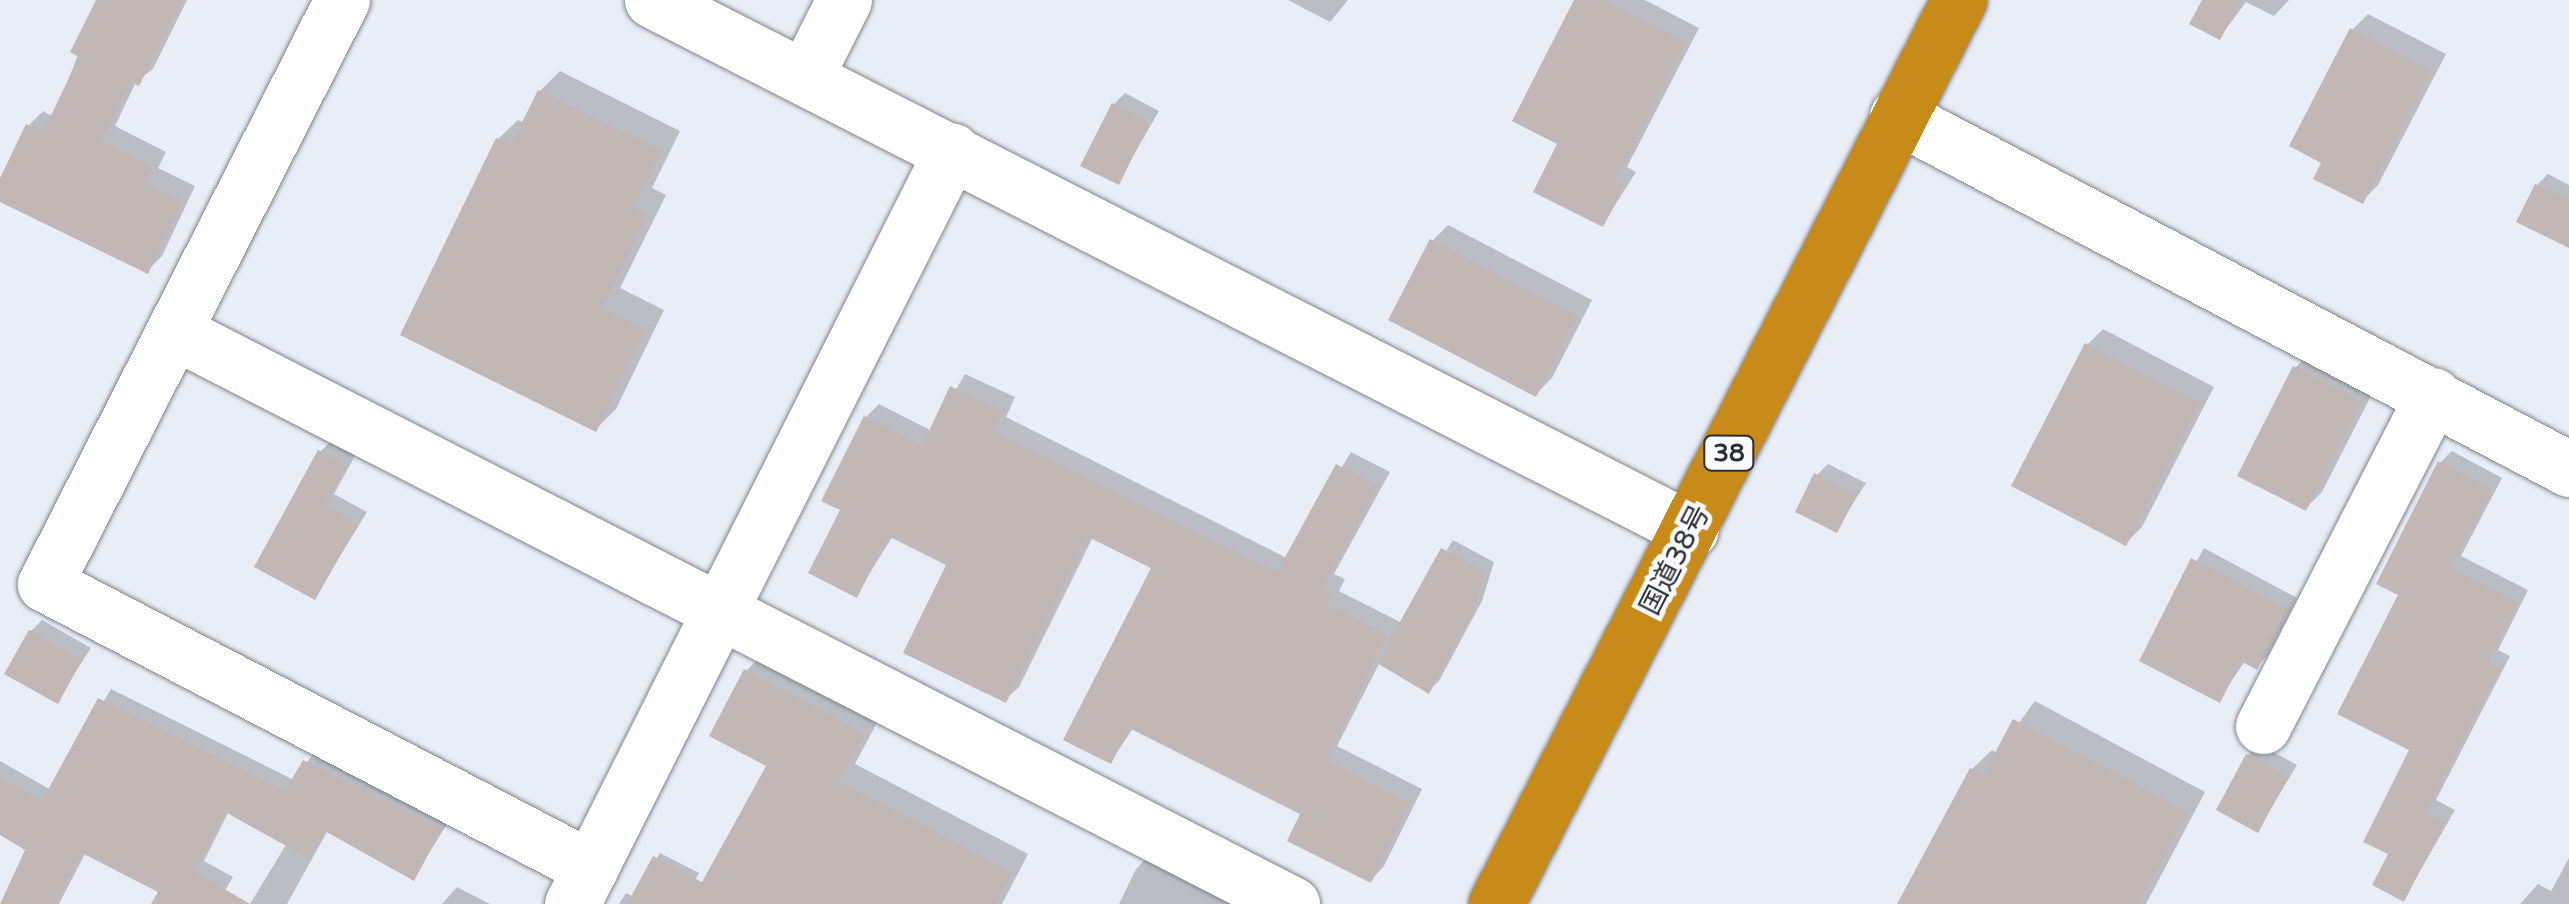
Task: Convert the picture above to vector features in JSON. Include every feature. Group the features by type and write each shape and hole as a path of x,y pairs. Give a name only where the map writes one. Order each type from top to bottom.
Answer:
{"highway":[{"name":"国道38号","path":"1496,904 1690,530 1897,116 1960,0"}],"street":[{"path":"342,0 177,334 45,584 582,886 952,150"},
{"path":"652,0 1690,530"},
{"path":"804,77 844,0"},
{"path":"1897,116 2569,468"},
{"path":"177,334 1292,904"},
{"path":"2263,726 2433,395"}],"building":[{"path":"96,0 182,0 139,86 131,82 102,141 153,166 145,183 183,201 148,274 0,202 0,178 26,124 43,132 79,57 70,52"},
{"path":"1574,0 1605,0 1686,42 1615,182 1624,186 1603,227 1533,192 1557,144 1512,121"},
{"path":"2202,0 2242,0 2220,40 2189,24"},
{"path":"2350,28 2432,70 2363,204 2313,179 2321,163 2289,146"},
{"path":"538,90 662,151 634,208 648,215 602,308 646,330 596,432 400,335 496,138 511,145"},
{"path":"1112,103 1150,122 1119,185 1080,166"},
{"path":"2535,184 2569,200 2569,248 2516,222"},
{"path":"1430,239 1578,316 1536,397 1388,320"},
{"path":"2085,343 2200,403 2126,546 2011,486"},
{"path":"2293,366 2362,402 2306,511 2237,476"},
{"path":"950,386 1004,411 994,431 1277,572 1336,464 1378,486 1323,587 1333,593 1328,604 1388,635 1326,760 1410,803 1371,883 1287,841 1300,814 1129,728 1111,764 1063,740 1151,568 1088,537 1006,703 903,653 946,565 888,536 857,598 808,573 840,510 821,501 864,416 922,446"},
{"path":"318,450 347,466 325,505 358,524 315,600 254,567"},
{"path":"2438,461 2492,490 2451,568 2518,603 2488,662 2500,668 2426,813 2445,822 2404,902 2372,885 2388,854 2363,842 2409,750 2337,714 2398,595 2376,584"},
{"path":"1814,473 1857,495 1837,533 1795,512"},
{"path":"1441,548 1485,572 1473,613 1429,694 1377,663"},
{"path":"2191,558 2288,610 2257,670 2241,661 2220,703 2139,661"},
{"path":"29,630 82,660 58,704 4,674"},
{"path":"744,669 865,734 839,782 1012,872 996,904 627,904 653,856 702,882 766,766 709,736"},
{"path":"98,698 285,791 303,760 442,829 414,881 325,831 310,859 225,812 195,872 250,904 151,904 158,892 82,853 56,904 0,904 25,850 0,835 0,777 42,801"},
{"path":"2013,719 2188,812 2139,904 1897,904 1970,768 1983,775"},
{"path":"2246,754 2288,777 2258,833 2216,810"}]}
